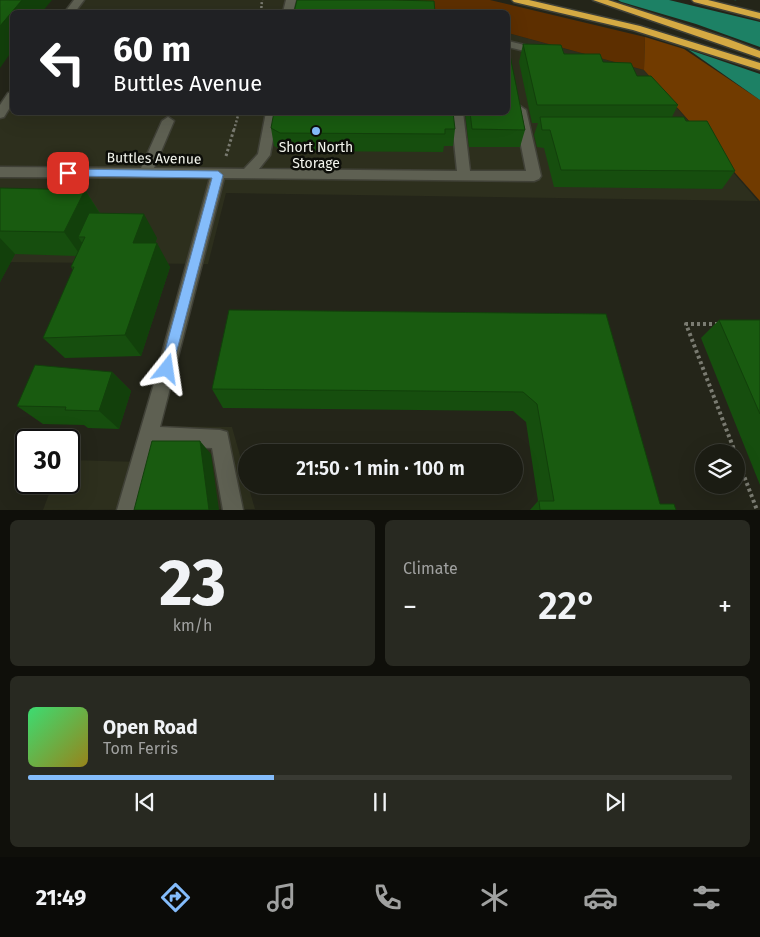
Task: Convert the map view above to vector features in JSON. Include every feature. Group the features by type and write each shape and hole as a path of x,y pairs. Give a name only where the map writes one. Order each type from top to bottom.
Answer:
{"highway":[{"path":"517,0 636,28 760,67"},
{"path":"598,0 724,41 760,55"},
{"path":"697,0 760,16"}],"street":[{"path":"510,49 554,56"},
{"path":"0,114 10,99"},
{"name":"Buttles Avenue","path":"0,172 534,176 529,129 519,102"},
{"path":"247,175 264,155 271,115"},
{"path":"457,115 464,176"},
{"path":"145,174 168,121"},
{"path":"127,510 218,175"},
{"path":"148,436 220,439 233,510"}],"path":[{"path":"218,175 225,159 238,115"},
{"path":"723,324 686,324 732,444"},
{"path":"745,478 757,510"}],"shaded area":[{"path":"79,0 384,0 422,10 72,10"},
{"path":"384,0 490,0 645,37 644,70 510,34 510,10 422,10"},
{"path":"618,0 735,0 760,17 760,100"},
{"path":"510,34 644,70 758,201 226,193 208,264 0,262 0,114 10,99 10,115 510,115"},
{"path":"645,37 684,49 760,100 760,201 644,70"},
{"path":"152,426 232,427 238,448 238,494 251,494 255,509 43,510 49,494 80,494 80,460 141,462"}],"pier":[{"path":"615,0 696,24 760,47 760,74 675,45"},
{"path":"669,0 734,0 742,2 760,14 760,22"}],"building":[{"path":"0,0 22,0 14,10 10,10 10,14 0,26"},
{"path":"297,0 392,0 434,1 435,10 294,10"},
{"path":"523,44 561,45 564,54 600,54 603,62 631,63 637,76 651,76 678,105 537,105"},
{"path":"510,55 525,130 472,129 470,115 510,115"},
{"path":"273,115 453,115 455,129 445,129 445,134 280,133 271,128"},
{"path":"540,117 684,117 686,121 707,121 735,171 561,170 550,130 542,130"},
{"path":"0,188 85,190 64,232 0,231"},
{"path":"89,213 144,214 133,243 157,243 125,335 43,338 74,267 71,267 85,237 78,237"},
{"path":"229,310 606,314 660,504 674,504 676,510 540,510 539,501 554,501 537,404 523,392 212,389"},
{"path":"719,320 760,320 760,414"},
{"path":"35,365 112,372 99,411 65,410 66,407 17,406"},
{"path":"152,441 200,441 209,510 134,510"}],"place":[{"name":"Short North Storage","path":"316,131"}],"route":[{"path":"68,173 218,175 167,369"}]}
